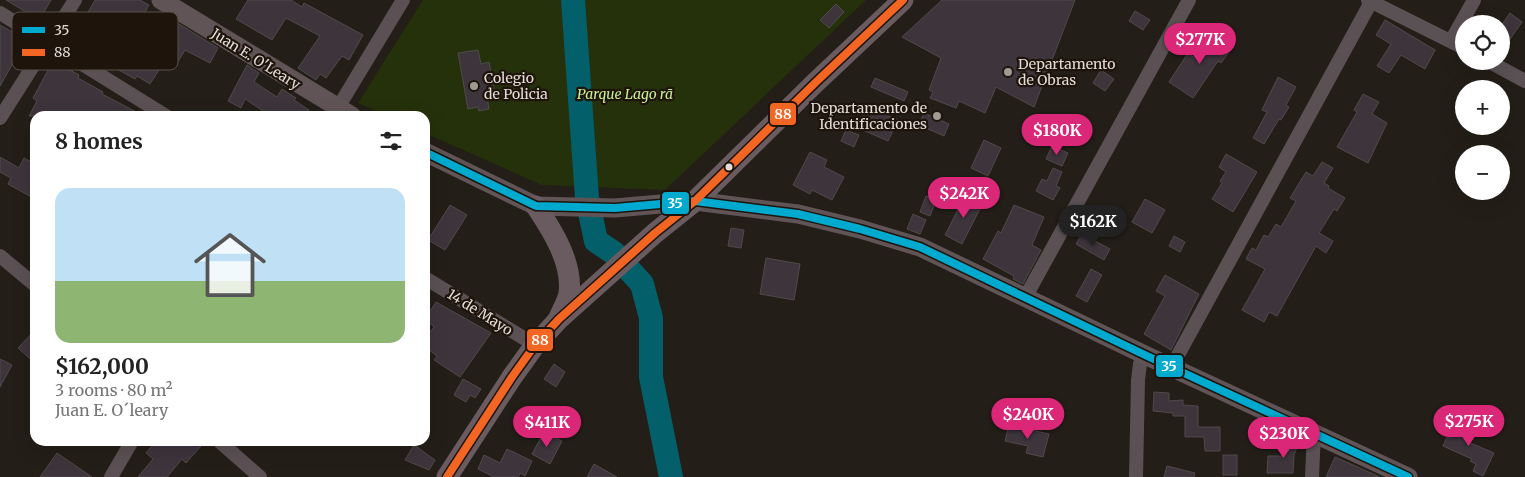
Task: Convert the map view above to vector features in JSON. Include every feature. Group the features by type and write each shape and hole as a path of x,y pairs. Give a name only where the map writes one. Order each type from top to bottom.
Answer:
{"main road":[{"path":"448,477 535,345 559,319 655,233 695,201 903,0"},
{"path":"536,206 556,238 569,280 569,294 559,319"}],"street":[{"path":"68,12 75,0"},
{"name":"Juan E. O'Leary","path":"161,0 336,111"},
{"path":"343,111 403,0"},
{"path":"1026,296 1189,0"},
{"path":"1451,41 1474,0"},
{"path":"1172,366 1370,1 1455,43"},
{"path":"0,13 12,20"},
{"path":"0,118 32,70"},
{"path":"93,70 158,111"},
{"path":"1505,70 1525,81"},
{"path":"430,154 536,206 615,208 695,201 798,214 920,246 1145,355 1408,477"},
{"path":"0,256 30,281"},
{"name":"14 de Mayo","path":"430,281 535,345"},
{"path":"1136,477 1138,380 1140,364 1145,355"},
{"path":"1312,477 1314,433"},
{"path":"111,477 129,446"},
{"path":"225,446 260,477"}],"green space":[{"name":"Parque Lago rã","path":"423,0 866,0 665,190 542,185 430,135 430,111 376,111 358,103"}],"building":[{"path":"6,0 51,0 44,12 26,12"},
{"path":"95,0 140,0 149,5 145,12 88,12"},
{"path":"248,0 291,0 302,7 304,3 363,35 349,60 342,56 326,78 320,74 316,80 298,68 320,36 286,18 272,40 236,19"},
{"name":"Departamento de Obras","path":"942,0 1075,0 1034,107 996,87 985,113 959,101 956,108 930,98 933,92 929,90 941,58 902,37"},
{"path":"836,4 844,12 829,28 820,20"},
{"path":"1135,11 1150,20 1143,30 1129,21"},
{"path":"1510,13 1522,22 1510,39 1510,15"},
{"path":"1385,20 1435,50 1425,69 1401,55 1389,73 1377,66 1391,44 1376,35"},
{"path":"178,23 218,48 210,63 185,50 178,61"},
{"path":"0,25 12,32 12,65 0,86"},
{"path":"1209,33 1232,48 1221,63 1218,61 1193,98 1169,82 1188,53 1193,57"},
{"path":"478,50 481,64 489,62 494,89 486,91 489,109 479,111 478,107 468,109 458,53"},
{"path":"247,65 259,73 254,82 277,97 282,89 309,110 263,111 245,99 241,108 228,101"},
{"path":"48,70 70,70 79,75 78,78 103,92 102,94 134,111 32,111 37,101 33,98"},
{"path":"119,70 159,70 150,84 137,76 135,79"},
{"path":"1101,70 1114,79 1105,91 1093,83"},
{"path":"1278,77 1296,87 1286,105 1289,107 1281,120 1279,119 1264,144 1253,138 1267,112 1262,110"},
{"path":"875,78 908,92 904,101 871,87"},
{"path":"1363,94 1379,102 1372,114 1387,123 1368,163 1337,147 1357,112 1354,110"},
{"path":"867,106 898,120 888,141 858,128"},
{"path":"924,113 949,124 944,136 919,125"},
{"path":"846,130 859,135 854,147 841,141"},
{"path":"984,140 1001,148 988,176 971,168"},
{"path":"1052,146 1068,153 1062,166 1046,159"},
{"path":"810,152 827,160 824,167 844,177 832,200 812,190 810,194 793,185"},
{"path":"1226,154 1257,172 1233,212 1212,199 1222,183 1220,181 1226,172 1219,167"},
{"path":"0,157 19,168 24,158 30,161 30,196 8,184 11,178 0,172"},
{"path":"1322,162 1333,168 1324,183 1329,186 1328,188 1345,198 1337,211 1334,209 1319,233 1333,241 1326,253 1316,246 1277,316 1269,312 1264,322 1242,310 1265,269 1246,259 1252,248 1256,250 1264,235 1268,237 1276,224 1281,227 1296,201 1290,198 1306,172 1313,176"},
{"path":"1053,168 1062,172 1056,186 1060,188 1053,200 1036,191 1042,179 1047,181"},
{"path":"966,194 983,203 962,244 945,235"},
{"path":"926,196 936,200 930,216 920,212"},
{"path":"1145,199 1165,210 1152,233 1132,222"},
{"path":"450,205 467,215 445,250 430,241 430,237"},
{"path":"1014,205 1044,217 1032,245 1041,250 1023,284 1013,279 1014,276 983,259 998,231 1001,233"},
{"path":"913,214 926,220 920,234 907,229"},
{"path":"731,228 744,230 741,248 728,246"},
{"path":"1082,234 1110,249 1104,260 1076,244"},
{"path":"1174,236 1185,242 1180,252 1169,246"},
{"path":"766,258 800,264 794,300 760,294"},
{"path":"1091,269 1102,275 1087,302 1076,296"},
{"path":"1165,275 1199,294 1171,350 1144,334 1165,296 1156,291"},
{"path":"436,302 491,333 460,377 434,360 437,356 430,351 430,332 434,327 430,323 430,311"},
{"path":"30,335 30,359 18,348"},
{"path":"0,359 12,365 0,387"},
{"path":"554,364 565,372 556,387 544,379"},
{"path":"463,379 481,389 475,398 470,395 466,402 454,395"},
{"path":"1154,392 1169,393 1169,401 1183,400 1183,405 1198,406 1198,427 1220,427 1220,451 1205,451 1204,437 1185,437 1185,416 1173,416 1173,413 1153,411"},
{"path":"1459,419 1475,427 1468,442 1494,453 1483,476 1473,471 1476,464 1470,461 1472,459 1443,446 1447,437 1450,438"},
{"path":"1009,425 1049,434 1043,457 1026,453 1028,446 1005,441"},
{"path":"544,432 562,441 550,464 532,454"},
{"path":"1292,435 1300,440 1294,455 1293,473 1267,473 1268,456 1282,456"},
{"path":"152,446 201,446 186,463 182,459 167,477 138,477 153,459 146,453"},
{"path":"413,446 415,446 435,460 429,470 405,460"},
{"path":"507,449 532,461 525,476 520,473 518,477 494,477 478,469 484,455 500,463"},
{"path":"57,453 92,477 40,477"},
{"path":"1223,455 1237,455 1237,475 1223,475"},
{"path":"1335,457 1380,477 1326,477"},
{"path":"594,464 617,477 587,477"},
{"path":"1167,466 1195,473 1194,477 1164,477"}],"waterway":[{"path":"573,0 587,198 596,241 614,253 642,284 651,318 651,377 671,477"}],"transit line":[{"name":"88","path":"447,477 512,377 535,345 559,319 655,233 695,201 903,0"},
{"name":"35","path":"430,154 536,206 615,208 695,201 798,214 860,229 920,247 1145,355 1408,477"}],"place":[{"name":"Departamento de Obras","path":"1008,72"},
{"name":"Colegio de Policia","path":"474,86"},
{"name":"Departamento de Identificaciones","path":"937,116"}]}
